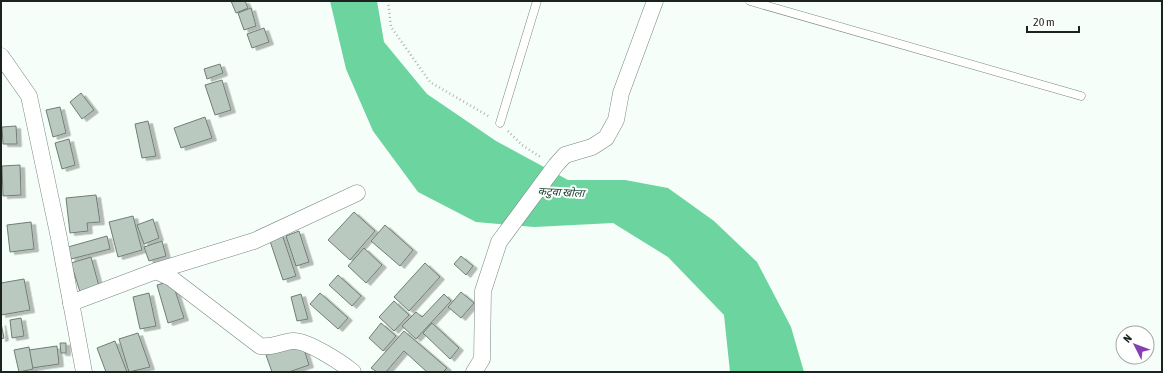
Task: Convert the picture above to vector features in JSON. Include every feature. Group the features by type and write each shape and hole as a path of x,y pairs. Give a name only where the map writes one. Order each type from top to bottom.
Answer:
{"street":[{"path":"474,372 482,359 483,290 499,242 565,155 592,147 606,138 616,120 621,93 655,1"},
{"path":"1,56 29,96 60,238 84,372"},
{"path":"71,303 156,271 254,241 357,193"},
{"path":"156,271 171,278 208,308 260,346 267,347 293,341 305,343 340,362 353,372"}],"lane":[{"path":"500,123 537,1"},
{"path":"750,1 1081,96"}],"path":[{"path":"388,1 392,27 430,82 500,123 522,145 556,165"}],"water":[{"name":"कटुवा खोला","path":"330,1 377,1 384,42 427,94 496,141 568,180 625,180 668,188 714,221 757,262 791,327 804,372 730,372 724,315 668,257 613,223 534,227 476,222 418,192 373,131 346,69"}],"building":[{"path":"231,1 245,1 248,8 236,13"},
{"path":"251,8 256,26 244,30 238,13"},
{"path":"264,28 269,42 252,48 247,34"},
{"path":"220,64 223,73 207,79 204,69"},
{"path":"222,80 231,110 215,115 205,85"},
{"path":"81,93 94,110 82,119 70,102"},
{"path":"60,107 66,133 53,137 46,110"},
{"path":"205,117 212,138 181,148 174,128"},
{"path":"148,121 156,156 142,158 135,124"},
{"path":"16,126 17,144 3,144 2,127"},
{"path":"69,139 75,165 62,169 55,143"},
{"path":"20,165 21,195 3,196 2,166"},
{"path":"96,195 100,222 87,223 88,231 70,233 66,198"},
{"path":"354,212 375,231 350,260 328,240"},
{"path":"133,216 142,250 118,257 109,222"},
{"path":"153,219 159,238 144,244 137,225"},
{"path":"31,222 34,249 10,252 7,225"},
{"path":"385,225 413,250 400,266 371,241"},
{"path":"299,231 309,262 296,266 286,236"},
{"path":"282,234 296,276 283,280 269,238"},
{"path":"107,236 110,249 71,259 68,247"},
{"path":"162,241 166,256 149,261 144,247"},
{"path":"364,248 382,265 366,283 348,266"},
{"path":"461,256 473,266 466,275 454,264"},
{"path":"91,257 99,286 80,292 71,263"},
{"path":"425,263 440,277 409,311 394,297"},
{"path":"338,275 361,296 352,306 329,285"},
{"path":"24,279 30,310 1,315 1,283"},
{"path":"172,281 184,318 168,323 157,285"},
{"path":"461,292 474,303 461,318 448,307"},
{"path":"149,293 156,326 140,329 133,297"},
{"path":"320,293 348,318 338,329 310,304"},
{"path":"301,294 308,319 297,321 291,297"},
{"path":"444,294 451,301 416,339 402,326 416,312 422,317"},
{"path":"394,301 409,315 394,331 379,317"},
{"path":"21,318 24,336 12,338 10,320"},
{"path":"1,323 4,338 1,339"},
{"path":"381,323 396,336 383,351 369,338"},
{"path":"432,323 459,348 450,359 423,333"},
{"path":"404,331 447,368 443,372 427,372 404,351 386,372 377,372 371,368"},
{"path":"138,333 150,367 129,372 119,339"},
{"path":"115,341 127,372 106,372 97,348"},
{"path":"60,343 66,343 66,353 61,353"},
{"path":"302,343 309,365 289,372 272,372 266,355"},
{"path":"57,346 59,364 32,368 29,350"},
{"path":"29,347 33,369 19,372 14,350"}]}
